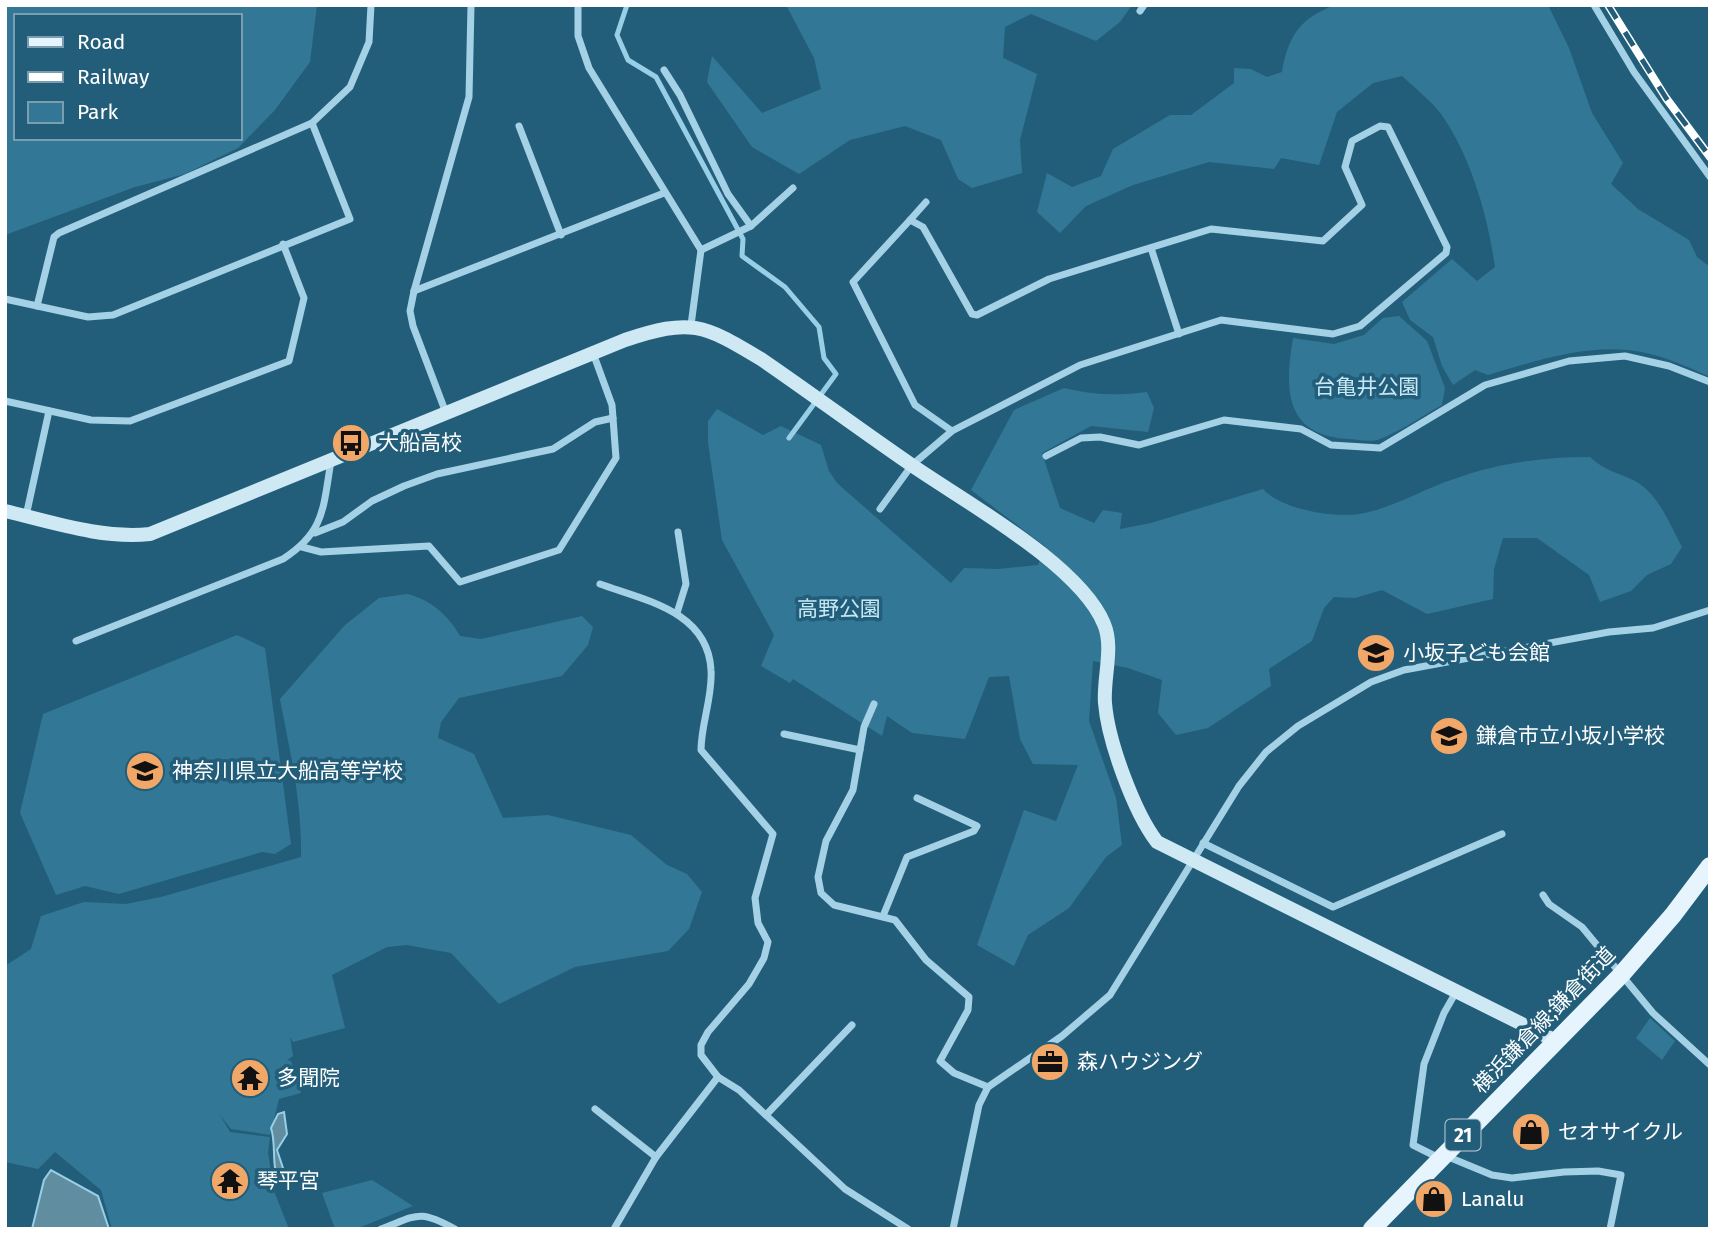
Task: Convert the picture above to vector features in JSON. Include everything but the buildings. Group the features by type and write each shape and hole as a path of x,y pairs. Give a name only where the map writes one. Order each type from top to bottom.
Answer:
{"main road":[{"name":"横浜鎌倉線;鎌倉街道","path":"1372,1229 1440,1156 1621,975 1673,915 1710,866"}],"street":[{"path":"37,306 54,237 59,233 312,123 350,87 369,42 371,5"},
{"path":"446,413 413,326 410,311 469,97 471,5"},
{"path":"578,5 578,36 589,68 701,250 691,325"},
{"path":"1594,5 1634,72 1710,177"},
{"path":"664,70 680,95 728,194 751,226"},
{"path":"5,299 88,317 113,315 349,219 312,123"},
{"path":"519,126 561,235"},
{"path":"880,509 912,465 952,431 1080,365 1221,320 1333,334 1360,326 1446,253 1447,247 1388,127 1380,126 1352,141 1345,167 1362,205 1323,241 1211,229 1049,279 977,315 972,314 923,227 910,219"},
{"path":"701,250 751,226 793,188"},
{"path":"414,291 664,193"},
{"path":"926,202 853,282 915,405 952,431"},
{"path":"5,401 90,420 130,421 289,361 304,298 283,244"},
{"path":"1151,248 1179,334"},
{"path":"5,511 100,533 128,537 150,534 593,352 656,330 691,325 719,333 761,359 1021,539 1082,590 1097,609 1106,627 1105,703 1115,748 1141,817 1157,842 1556,1041"},
{"path":"302,547 321,552 429,547 460,582 559,550 616,458 612,405 593,352"},
{"path":"1046,456 1081,438 1100,438 1139,445 1224,420 1301,429 1331,445 1380,448 1485,385 1569,361 1625,356 1659,363 1710,382"},
{"path":"26,516 49,411"},
{"path":"76,641 283,559 302,547 315,533 342,522 372,501 404,486 437,474 553,449 595,422 613,418"},
{"path":"315,533 331,460"},
{"path":"677,613 687,584 678,531"},
{"path":"600,584 677,613 695,629 705,643 711,670 701,750 773,834 755,898 758,923 768,942 764,958 749,984 708,1032 701,1045 701,1055 718,1077 739,1090 845,1189 908,1229"},
{"path":"953,1229 979,1105 988,1087 1062,1036 1110,995 1238,786 1266,752 1297,726 1371,682 1404,670 1653,628 1710,610"},
{"path":"874,704 864,727 853,790 825,841 818,877 821,893 828,903 895,920 926,960 969,998 968,1010 940,1061 954,1073 988,1087"},
{"path":"784,734 860,750"},
{"path":"883,916 907,857 974,831 977,826 917,798"},
{"path":"1203,843 1333,907 1502,834"},
{"path":"1543,895 1549,904 1582,927 1653,1013 1710,1065"},
{"path":"1456,992 1444,1013 1424,1064 1413,1145 1462,1165 1512,1178 1564,1171 1598,1171 1621,1175 1610,1229"},
{"path":"766,1115 852,1026"},
{"path":"614,1229 656,1157 718,1077"},
{"path":"595,1109 656,1157"},
{"path":"381,1229 413,1217 430,1215 455,1229"}],"green space":[{"path":"5,5 317,5 310,62 275,110 238,148 185,174 135,187 5,235"},
{"path":"786,5 1132,5 1120,22 1096,41 1031,14 1005,27 1003,58 1037,74 1020,140 1022,173 972,188 958,179 941,140 905,126 850,140 799,174 752,147 707,82 712,56 762,113 821,89 814,58"},
{"path":"1335,5 1548,5 1569,48 1592,113 1623,163 1611,184 1638,209 1689,240 1697,257 1710,267 1710,377 1659,356 1609,349 1556,356 1488,375 1475,370 1453,385 1442,366 1433,337 1410,320 1402,302 1452,259 1477,281 1495,267 1492,248 1477,188 1452,131 1441,114 1402,76 1373,83 1337,112 1319,165 1281,158 1274,169 1209,162 1133,185 1086,206 1060,233 1037,212 1047,173 1072,187 1101,176 1113,149 1170,115 1191,115 1234,83 1234,68 1251,69 1267,77 1282,72 1292,38 1304,22"},
{"name":"台亀井公園","path":"1399,316 1427,341 1445,388 1442,405 1396,432 1376,440 1327,436 1311,428 1300,418 1293,405 1290,390 1293,338 1334,344 1364,335 1383,318"},
{"name":"高野公園","path":"1064,388 1105,394 1147,392 1154,408 1148,432 1091,426 1042,453 1060,508 1094,523 1103,510 1122,513 1120,529 1151,523 1263,489 1294,507 1335,515 1359,514 1383,508 1442,483 1487,469 1555,458 1590,457 1650,492 1682,547 1671,564 1647,575 1631,591 1600,602 1589,575 1537,538 1503,538 1494,569 1493,599 1427,614 1382,590 1355,598 1334,597 1324,608 1312,641 1269,669 1271,686 1208,728 1176,735 1158,713 1162,680 1128,668 1093,661 1089,721 1116,798 1122,845 1106,857 1069,908 1028,935 1014,966 977,945 1024,810 1056,821 1078,765 1033,764 1020,739 1009,676 989,677 965,739 912,733 887,716 882,736 793,679 790,683 761,666 774,635 722,540 708,442 708,421 717,409 763,435 781,426 821,445 829,471 837,483 951,583 964,568 998,569 1038,565 1046,547 971,490 1014,410"},
{"path":"407,594 438,609 460,636 481,639 582,616 593,627 588,645 562,676 459,698 441,722 438,738 474,754 503,818 548,815 631,835 667,865 687,874 702,892 689,929 668,951 575,967 499,1004 451,953 407,945 387,947 332,975 345,1028 293,1042 290,1037 293,1056 287,1060 291,1061 301,1093 279,1099 270,1135 231,1129 220,1115 230,1132 270,1137 268,1153 274,1191 289,1229 112,1229 101,1190 55,1152 38,1169 5,1162 5,966 31,949 41,916 84,902 126,904 161,897 301,857 297,797 280,699 345,625 379,598"},
{"path":"237,635 265,648 291,844 275,854 262,852 119,894 85,886 56,895 20,813 43,714"},
{"path":"1650,1018 1675,1041 1662,1060 1636,1038"},
{"path":"372,1180 413,1206 356,1229 335,1229 322,1193"}],"shaded area":[{"path":"284,1112 287,1134 277,1150 287,1180 281,1184 276,1171 271,1128 278,1114"},
{"path":"51,1170 98,1196 109,1229 32,1229 44,1180"}],"waterway":[{"path":"627,5 617,35 628,60 656,77 743,239 742,256 785,287 819,327 824,358 836,374 789,438"}],"railway":[{"path":"1608,5 1666,98 1710,157"}],"place":[{"name":"大船高校","path":"351,443"},
{"name":"小坂子ども会館","path":"1376,653"},
{"name":"鎌倉市立小坂小学校","path":"1449,736"},
{"name":"神奈川県立大船高等学校","path":"145,771"},
{"name":"森ハウジング","path":"1050,1062"},
{"name":"多聞院","path":"250,1078"},
{"name":"セオサイクル","path":"1531,1132"},
{"name":"琴平宮","path":"230,1181"},
{"name":"Lanalu","path":"1434,1199"}]}
